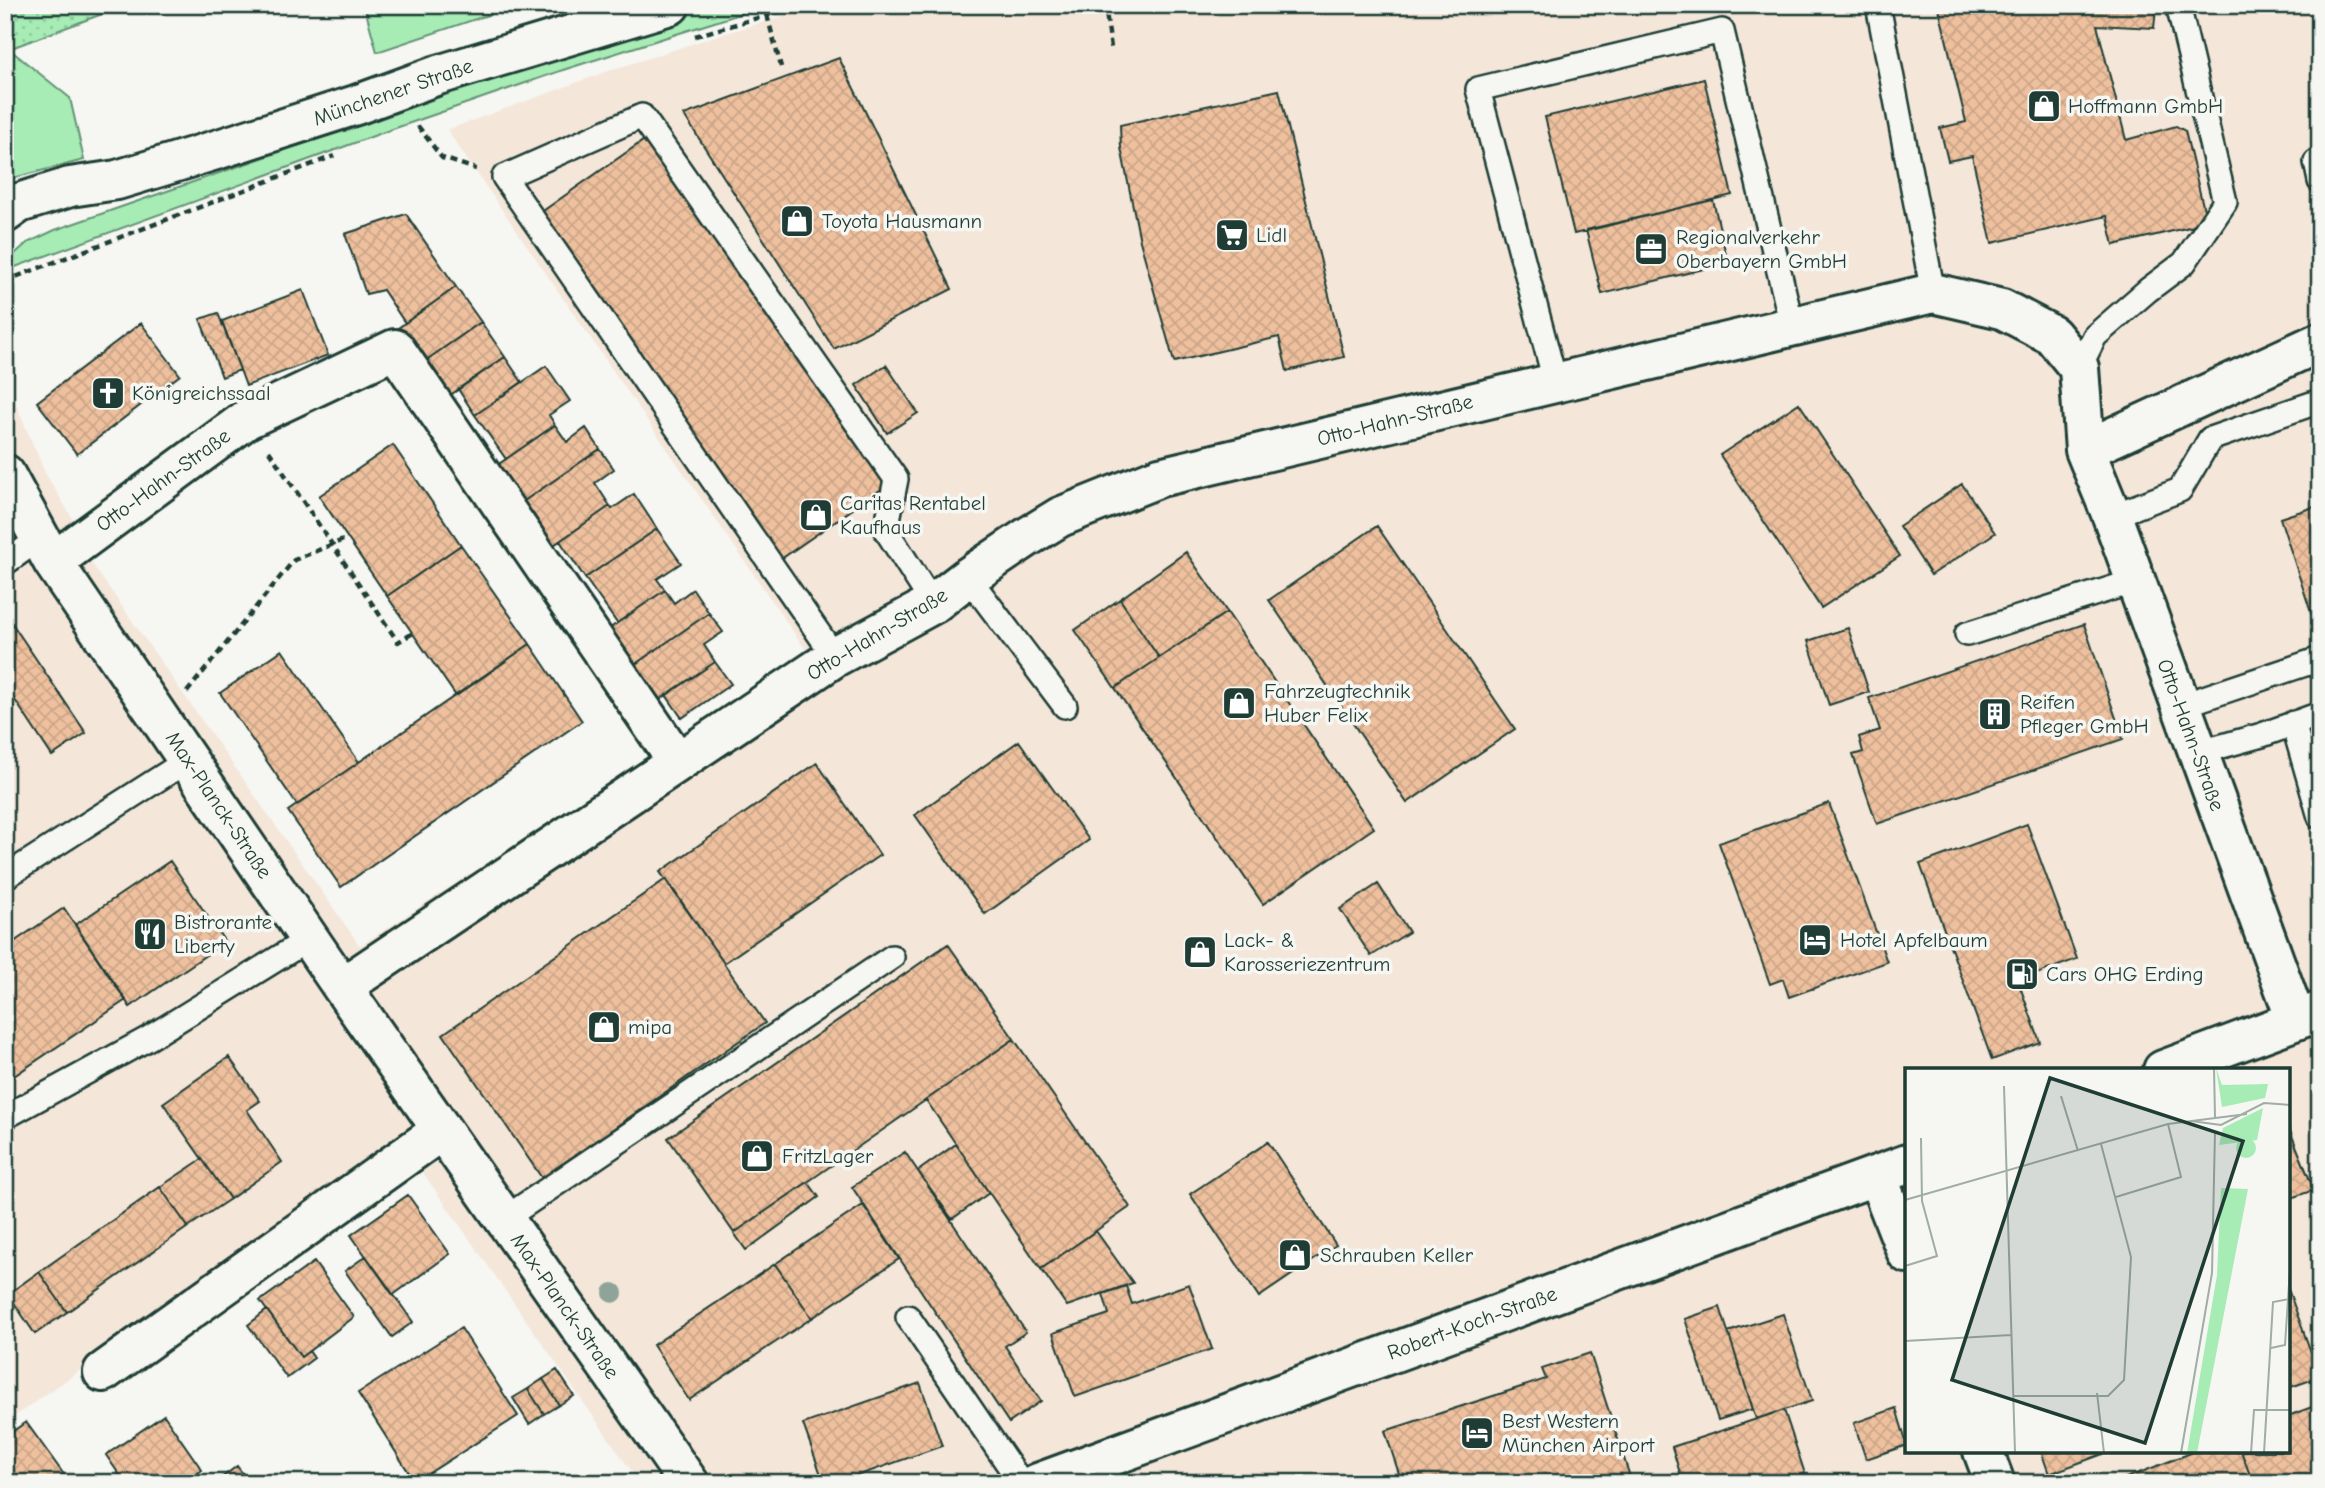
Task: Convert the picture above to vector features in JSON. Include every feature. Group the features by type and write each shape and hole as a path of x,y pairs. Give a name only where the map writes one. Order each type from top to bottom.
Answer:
{"street":[{"name":"Münchener Straße","path":"5,213 19,203 70,187 117,180 294,125 438,75 670,5"},
{"name":"Münchener Straße","path":"5,220 25,218 74,202 117,180"},
{"name":"Otto-Hahn-Straße","path":"342,987 835,657 933,604 968,577 1060,517 1160,477 1933,293 2001,309 2052,335 2079,368 2085,450 2112,516 2197,753 2308,1016"},
{"path":"2085,450 2320,342"},
{"name":"Otto-Hahn-Straße","path":"47,550 247,419 395,349 677,761"},
{"name":"Max-Planck-Straße","path":"7,481 47,550 309,939 689,1483"},
{"path":"2168,1068 2308,1016"},
{"path":"103,1371 442,1130"},
{"path":"1892,1170 1905,1243"},
{"name":"Robert-Koch-Straße","path":"1038,1483 1892,1170"},
{"path":"1984,1453 1995,1483"}],"lane":[{"path":"1878,5 1933,293"},
{"path":"2079,368 2095,336 2183,263 2225,202 2178,5"},
{"path":"1555,382 1478,89 1722,31 1792,326"},
{"path":"835,657 504,177 642,116 895,479 886,530 933,604"},
{"path":"2320,161 2316,162 2320,181"},
{"path":"2112,516 2180,490 2210,439 2320,401"},
{"path":"5,563 47,550"},
{"path":"968,577 1065,706"},
{"path":"1967,634 2135,581"},
{"path":"2180,706 2320,659"},
{"path":"2197,753 2320,714"},
{"path":"2293,723 2320,817"},
{"path":"5,877 188,760"},
{"path":"5,1117 149,1038 309,939"},
{"path":"504,1219 892,957"},
{"path":"908,1317 1021,1483"}],"path":[{"path":"690,37 802,5"},
{"path":"1105,5 1111,48"},
{"path":"766,15 781,67"},
{"path":"430,121 418,126 442,158 504,177"},
{"path":"5,281 339,154"},
{"path":"247,419 398,642 413,633"},
{"path":"163,722 294,561 348,538"}],"shaded area":[{"path":"821,5 2320,5 2320,1483 640,1483 403,1144 5,1423 5,365 7,383 45,473 77,526 83,551 360,946 808,653 447,130 606,72"}],"green space":[{"path":"5,5 109,5 110,11 9,49 5,38"},
{"path":"364,5 518,5 377,52"},
{"path":"705,5 768,5 563,70 387,131 7,270 8,260 27,243 55,230 415,105 586,42"},
{"path":"5,38 9,49 70,98 84,160 5,180"}],"building":[{"path":"1938,5 2093,5 2156,9 2154,28 2097,25 2126,140 2176,126 2185,131 2205,214 2198,225 2114,245 2107,216 1992,243 1972,156 1948,161 1940,128 1966,122"},
{"path":"839,58 952,289 834,349 684,115"},
{"path":"1704,79 1732,195 1574,234 1545,117"},
{"path":"1279,90 1344,357 1287,371 1279,337 1174,362 1140,241 1121,148 1120,125"},
{"path":"650,136 890,483 781,559 540,213"},
{"path":"1713,200 1728,263 1602,294 1586,230"},
{"path":"406,214 456,287 405,323 383,290 366,294 345,234"},
{"path":"456,287 481,322 422,363 398,328"},
{"path":"303,290 328,355 246,386 222,321"},
{"path":"218,313 240,370 222,377 200,319"},
{"path":"481,322 505,357 446,398 422,363"},
{"path":"141,323 180,375 77,454 37,402"},
{"path":"505,357 522,382 475,415 458,389"},
{"path":"886,365 918,413 887,433 856,385"},
{"path":"546,366 570,401 549,415 555,425 506,459 475,415"},
{"path":"1799,403 1900,556 1821,608 1720,455"},
{"path":"555,425 567,442 586,428 600,449 518,505 493,468"},
{"path":"393,445 461,545 387,596 319,496"},
{"path":"600,449 614,469 595,483 610,506 548,549 518,505"},
{"path":"1962,484 1995,533 1931,575 1899,526"},
{"path":"634,494 657,529 585,578 560,541 610,506 612,509"},
{"path":"2320,505 2320,640 2280,518"},
{"path":"1377,526 1515,729 1407,803 1269,600"},
{"path":"657,529 681,563 657,579 665,590 617,623 585,578"},
{"path":"461,545 530,644 456,696 387,596"},
{"path":"1186,552 1227,612 1159,658 1120,599"},
{"path":"693,589 709,613 631,667 606,631 665,590 674,603"},
{"path":"1120,599 1159,658 1115,688 1075,630"},
{"path":"1227,612 1374,828 1263,904 1115,688"},
{"path":"5,613 86,733 52,756 5,685"},
{"path":"709,613 723,632 704,645 715,662 655,703 631,667"},
{"name":"Reifen Pfleger GmbH","path":"2084,624 2123,739 1877,824 1853,755 1863,752 1859,737 1880,730 1869,698"},
{"path":"1848,628 1869,692 1829,705 1808,641"},
{"path":"530,644 582,721 341,887 288,811"},
{"path":"282,650 359,762 297,805 220,693"},
{"path":"715,662 731,684 682,718 666,695"},
{"path":"1019,741 1089,840 985,914 915,815"},
{"path":"817,763 880,855 724,963 660,872"},
{"path":"1829,803 1887,962 1789,997 1783,979 1770,984 1719,843"},
{"path":"2027,824 2077,959 2018,981 2040,1042 1992,1060 1920,864"},
{"path":"170,861 225,942 130,1007 75,925"},
{"path":"666,879 765,1023 542,1178 443,1034"},
{"path":"1378,884 1409,932 1371,956 1340,909"},
{"path":"64,908 126,1000 5,1082 5,948"},
{"path":"948,944 1014,1039 734,1233 668,1138"},
{"path":"1014,1039 1130,1207 1041,1269 926,1100"},
{"path":"229,1057 260,1101 247,1110 282,1162 230,1199 163,1103"},
{"path":"2290,1131 2314,1190 2290,1198"},
{"path":"1268,1142 1336,1245 1259,1297 1190,1194"},
{"path":"956,1144 989,1193 952,1219 918,1171"},
{"path":"905,1152 1026,1332 1005,1346 1041,1401 1009,1423 852,1187"},
{"path":"202,1159 230,1199 188,1227 160,1187"},
{"path":"808,1182 819,1197 746,1250 734,1233"},
{"path":"160,1187 188,1227 67,1312 39,1272"},
{"path":"408,1195 450,1254 393,1295 351,1235"},
{"path":"863,1205 899,1259 812,1318 775,1264"},
{"path":"1096,1231 1133,1283 1067,1306 1041,1269"},
{"path":"366,1256 413,1322 392,1337 345,1271"},
{"path":"314,1262 354,1317 301,1357 260,1301"},
{"path":"775,1264 812,1318 689,1400 653,1345"},
{"path":"39,1272 67,1312 35,1334 8,1294"},
{"path":"1189,1284 1212,1349 1075,1397 1053,1333 1109,1314 1103,1294 1126,1286 1132,1304"},
{"path":"2290,1294 2320,1377 2290,1387"},
{"path":"1720,1307 1753,1409 1718,1420 1685,1319"},
{"path":"267,1310 301,1357 309,1351 314,1358 287,1378 248,1325"},
{"path":"1783,1314 1812,1401 1756,1419 1728,1332"},
{"path":"461,1328 518,1416 415,1482 358,1393"},
{"path":"1590,1353 1632,1483 1558,1483 1557,1480 1548,1483 1402,1483 1385,1431 1546,1379 1542,1369"},
{"path":"557,1370 574,1396 559,1405 543,1379"},
{"path":"543,1379 559,1405 544,1414 528,1389"},
{"path":"920,1383 942,1446 837,1483 824,1483 803,1424"},
{"path":"528,1389 544,1414 529,1424 513,1398"},
{"path":"2320,1404 2320,1483 2253,1483 2242,1453 2290,1453 2290,1415"},
{"path":"1896,1408 1905,1446 1866,1459 1854,1423"},
{"path":"1784,1410 1808,1483 1683,1483 1672,1447"},
{"path":"164,1415 202,1470 184,1483 125,1483 106,1455"},
{"path":"26,1422 70,1483 5,1483 5,1437"},
{"path":"2042,1453 2106,1453 2049,1474"},
{"path":"2191,1453 2242,1453 2253,1483 2113,1483"},
{"path":"237,1466 250,1483 215,1483"}],"place":[{"name":"Hoffmann GmbH","path":"2044,106"},
{"name":"Toyota Hausmann","path":"797,221"},
{"name":"Lidl","path":"1232,235"},
{"name":"Regionalverkehr Oberbayern GmbH","path":"1651,249"},
{"name":"Königreichssaal","path":"108,393"},
{"name":"Caritas Rentabel Kaufhaus","path":"816,515"},
{"name":"Fahrzeugtechnik Huber Felix","path":"1239,703"},
{"name":"Reifen Pfleger GmbH","path":"1995,714"},
{"name":"Bistrorante Liberty","path":"150,934"},
{"name":"Hotel Apfelbaum","path":"1815,940"},
{"name":"Lack- & Karosseriezentrum","path":"1200,952"},
{"name":"Cars OHG Erding","path":"2022,974"},
{"name":"mipa","path":"604,1027"},
{"name":"FritzLager","path":"757,1156"},
{"name":"Schrauben Keller","path":"1295,1255"},
{"name":"Best Western München Airport","path":"1477,1433"}]}
